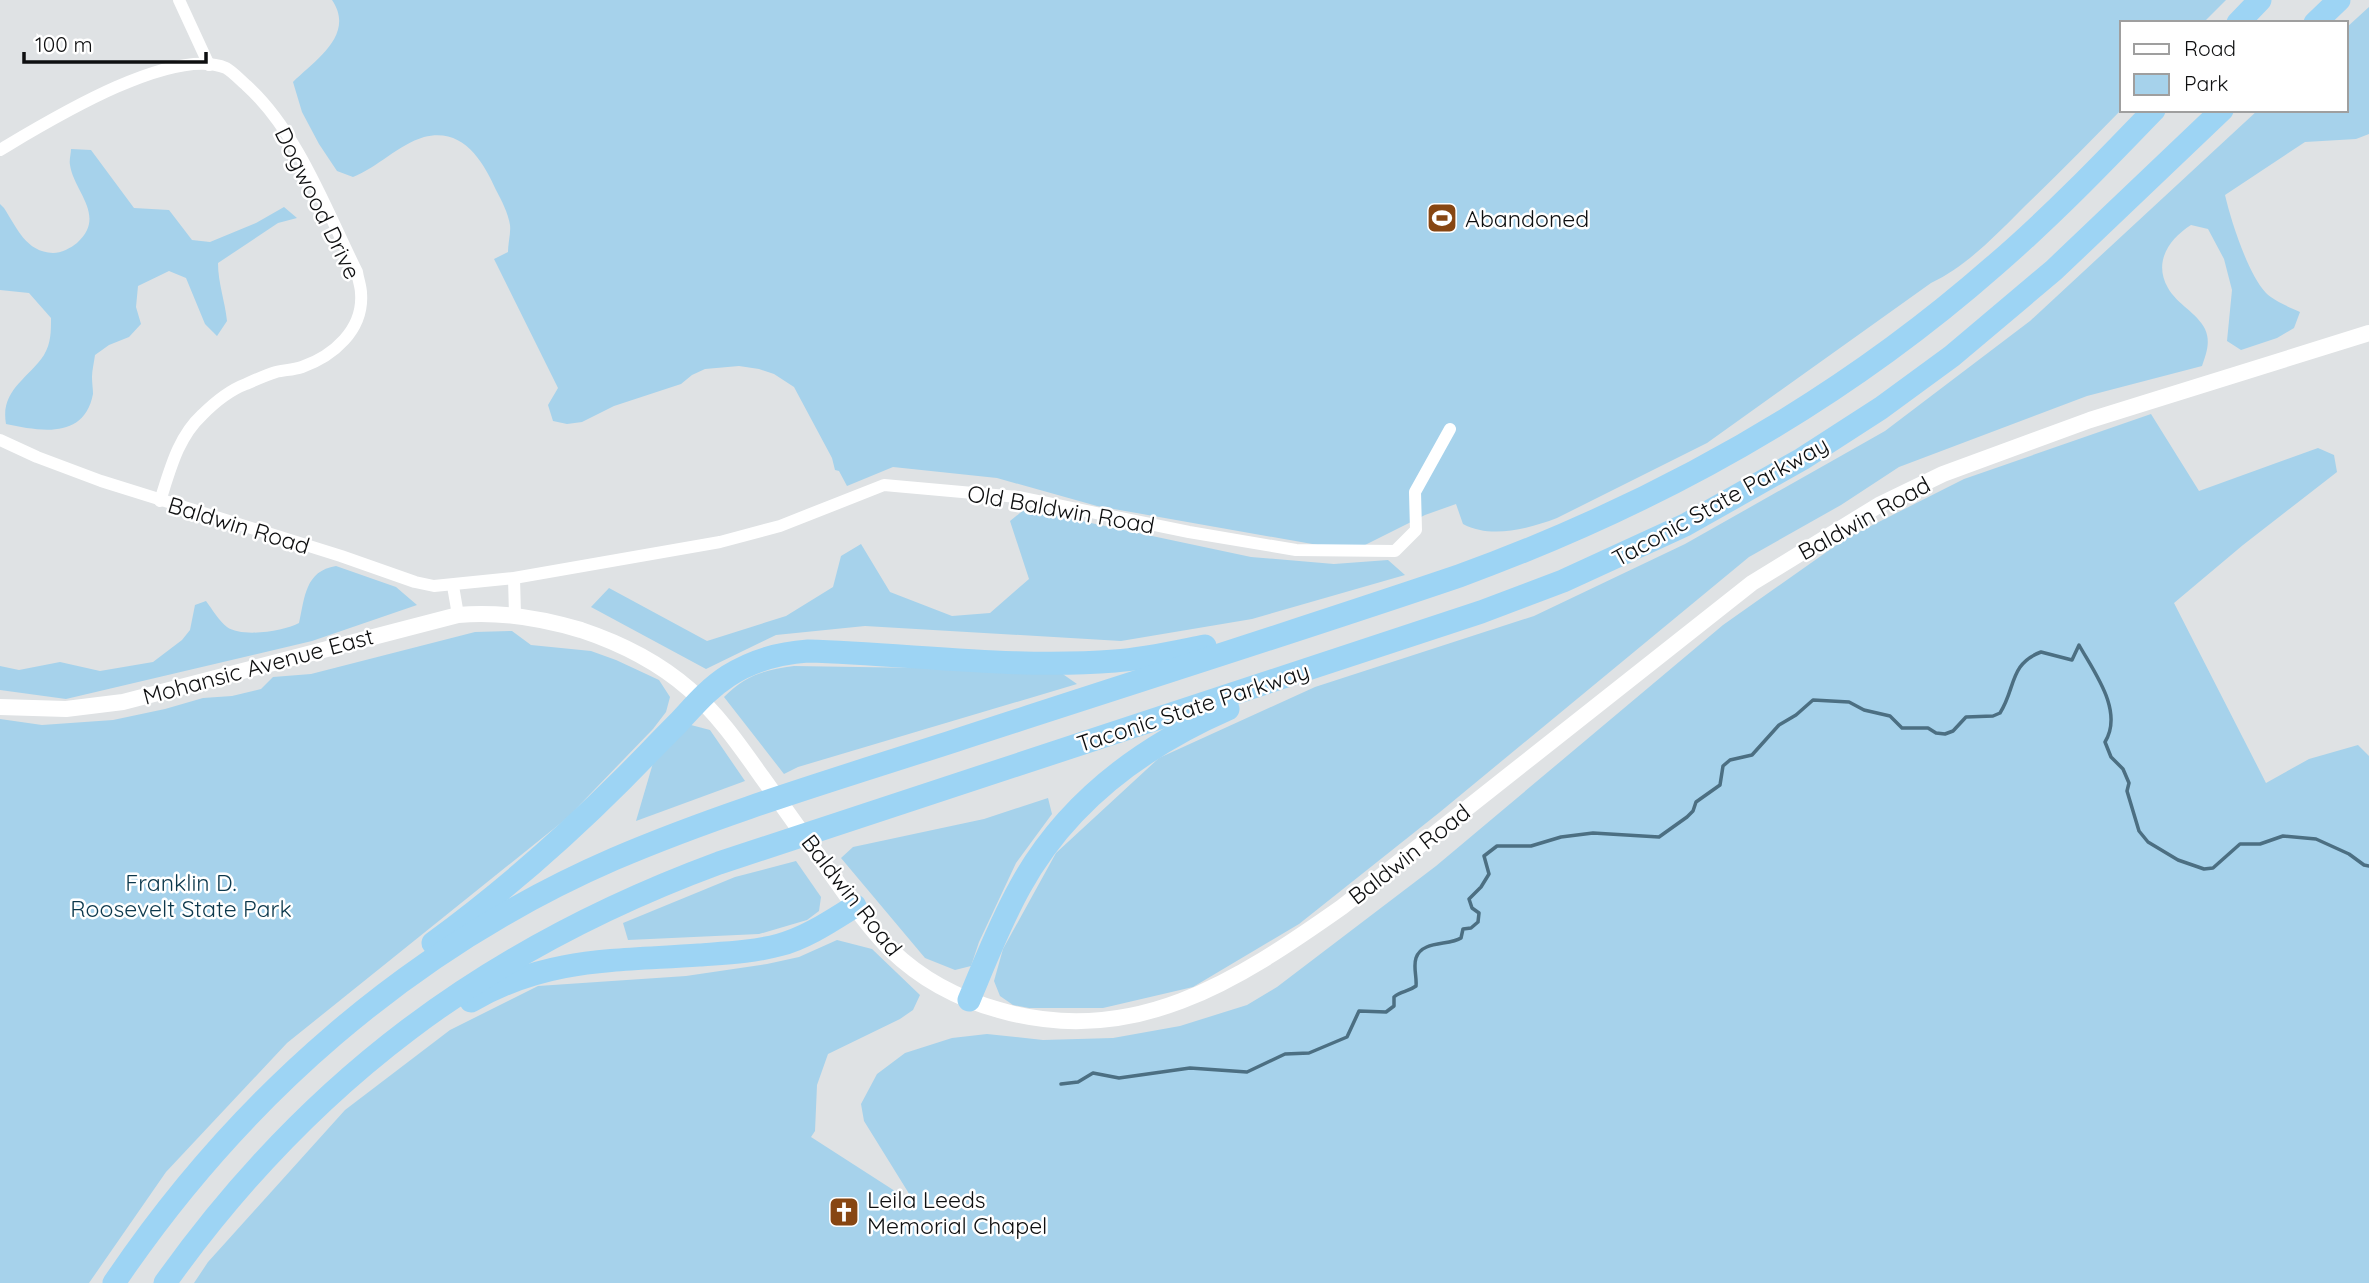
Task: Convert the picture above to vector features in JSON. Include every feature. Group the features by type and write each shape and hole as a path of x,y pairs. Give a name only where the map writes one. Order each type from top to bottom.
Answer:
{"highway":[{"path":"2240,21 2260,0"},
{"path":"2317,21 2339,0"},
{"name":"Taconic State Parkway","path":"114,1283 187,1183 232,1132 311,1054 381,996 454,945 531,900 611,860 737,812 1332,618 1501,561 1584,527 1703,468 1780,424 1890,349 1985,275 2050,215 2152,112"},
{"name":"Taconic State Parkway","path":"165,1283 243,1182 305,1117 371,1058 442,1004 517,956 596,914 667,882 812,831 1522,598 1685,525 1802,459 1908,389 2005,313 2220,112"},
{"path":"279,1084 340,1019 373,989 483,904 572,827 643,758 699,698 744,666 785,653 825,652 1052,663 1115,661 1158,656 1332,618"},
{"path":"969,1000 1027,874 1059,830 1102,785 1144,753 1192,725 1353,655"},
{"path":"371,1058 487,991 540,970 580,963 759,950 792,941 855,906"}],"street":[{"path":"0,150 71,109 137,78 180,67 209,65 179,0"},
{"name":"Dogwood Drive","path":"160,500 173,460 190,429 202,415 242,385 276,372 300,368 339,346 353,329 362,295 357,272 287,132 258,96 228,69 209,65"},
{"name":"Baldwin Road","path":"515,615 564,625 621,645 670,674 699,698 752,764 880,939 903,961 928,979 969,1000 1030,1018 1063,1022 1115,1020 1174,1005 1235,978 1287,946 1342,907 1752,583 1879,505 1943,474 2090,420 2369,333"},
{"name":"Old Baldwin Road","path":"453,586 720,542 780,526 884,485 1018,497 1189,532 1296,550 1395,551 1416,530 1415,492 1450,429"},
{"name":"Baldwin Road","path":"0,440 64,468 160,500 415,582 453,586"},
{"path":"514,578 515,615"},
{"path":"453,586 458,615"},
{"name":"Mohansic Avenue East","path":"0,707 66,709 123,702 458,615 515,615"}],"green space":[{"path":"332,0 2226,0 2205,21 2120,21 2120,111 1999,232 1967,260 1707,443 1557,518 1534,526 1497,532 1474,528 1463,524 1456,504 1425,515 1363,546 1318,545 1097,506 997,478 893,467 847,486 839,471 835,470 832,458 794,387 774,374 759,369 739,366 705,369 681,384 614,406 582,422 567,424 553,421 548,405 558,388 494,259 508,252 510,225 503,203 478,158 470,149 450,137 424,137 405,145 353,177 337,171 302,112 293,82 321,56 336,36 338,13"},
{"path":"2369,7 2369,134 2356,139 2305,142 2225,195 2241,247 2259,284 2273,299 2300,312 2294,328 2277,338 2241,350 2227,341 2232,290 2224,259 2208,229 2191,225 2170,244 2162,269 2172,294 2205,329 2208,343 2202,366 2087,396 1899,467 1841,505 1749,557 1440,812 1299,924 1193,987 1103,1008 1029,1008 1013,1005 1000,996 994,981 1003,949 1056,853 1159,758 1315,687 1534,616 1685,544 1885,431 2030,321 2256,112 2348,112 2348,26"},
{"path":"71,149 91,150 134,208 169,210 192,240 210,242 256,223 284,207 297,218 278,223 218,263 227,321 217,336 205,324 186,278 169,271 138,286 136,307 141,324 129,337 109,345 95,355 93,394 88,409 80,419 70,426 46,430 6,424 5,412 11,394 46,351 51,318 29,293 0,290 0,204 23,238 36,248 56,253 77,243 85,233 89,214 73,175"},
{"path":"2151,414 2199,491 2318,448 2334,455 2337,472 2174,603 2266,783 2309,759 2358,745 2369,756 2369,1283 194,1283 208,1262 345,1110 450,1030 538,986 686,976 767,964 799,957 837,940 872,949 920,995 913,1010 900,1019 828,1054 817,1085 815,1131 811,1137 912,1202 864,1121 861,1104 877,1074 905,1053 952,1038 987,1034 1043,1040 1113,1038 1180,1026 1247,1005 1277,987 1436,866 1723,625 1845,539 1964,479"},
{"path":"1025,509 1251,557 1334,564 1388,560 1405,575 1252,619 1121,641 865,626 776,635 706,669 591,607 609,588 707,641 786,616 833,587 841,556 861,544 890,592 952,616 990,613 1029,579 1010,521"},
{"path":"336,566 396,587 417,605 312,641 66,699 0,690 0,666 19,670 60,662 100,671 153,662 182,640 190,630 195,605 206,601 221,622 234,630 253,633 293,626 299,623 305,595 312,579 318,573"},
{"name":"Franklin D. Roosevelt State Park","path":"512,631 531,645 591,651 659,680 670,697 666,712 653,729 567,818 287,1043 166,1172 89,1283 0,1283 0,719 42,725 113,720 203,698 232,696 261,689 273,677 311,674 475,632"},
{"path":"794,666 1057,670 1077,684 798,767 784,774 724,697 740,683 756,675"},
{"path":"691,725 710,730 745,781 636,821 653,763"},
{"path":"1048,798 1052,814 1016,863 979,942 971,966 955,970 925,958 841,858 853,847 984,819"},
{"path":"796,861 821,897 819,911 807,920 759,934 628,940 623,923 735,877"}],"waterway":[{"path":"1061,1084 1078,1082 1093,1073 1119,1078 1190,1068 1247,1072 1285,1054 1309,1053 1347,1037 1359,1011 1386,1012 1394,1006 1394,997 1416,986 1415,961 1419,952 1424,948 1461,938 1463,929 1471,928 1478,922 1479,913 1472,908 1469,899 1489,874 1484,856 1497,846 1531,846 1561,837 1593,833 1659,837 1687,817 1696,802 1720,785 1723,766 1730,760 1752,755 1779,725 1813,700 1849,702 1864,710 1890,716 1902,728 1928,728 1945,734 1953,731 1966,717 1993,716 2000,713 2018,670 2031,657 2041,652 2072,660 2079,645 2105,692 2111,718 2105,742 2111,757 2123,769 2129,783 2127,791 2139,831 2148,842 2178,860 2204,869 2213,868 2240,844 2260,844 2283,836 2316,839 2369,866"}],"place":[{"name":"Abandoned","path":"1442,218"},
{"name":"Leila Leeds Memorial Chapel","path":"844,1212"}]}
